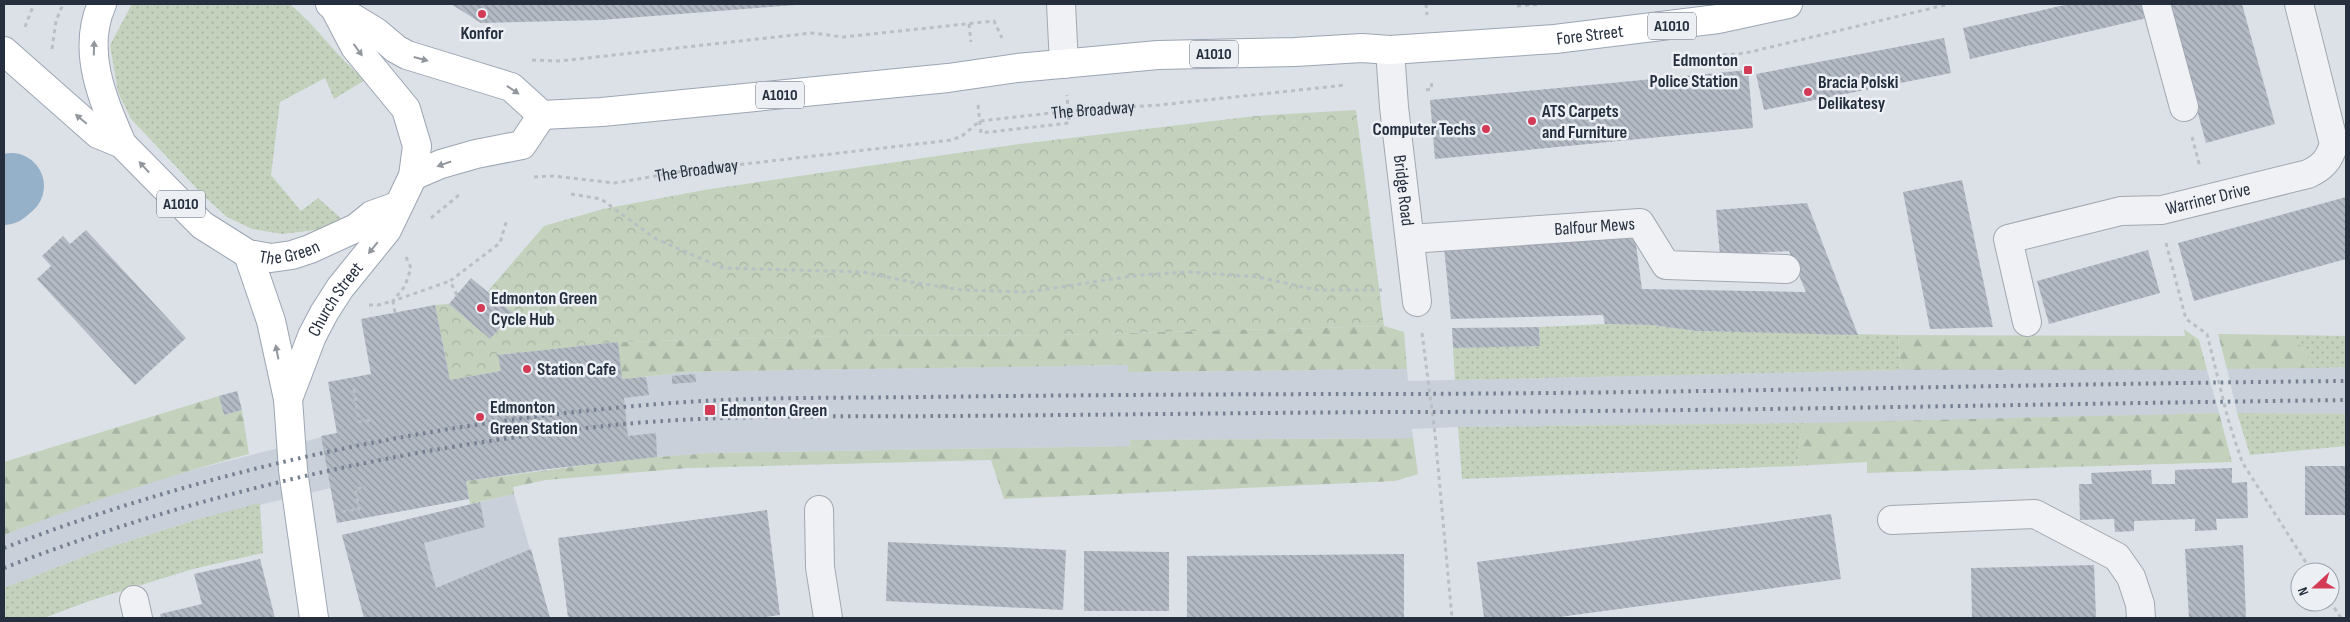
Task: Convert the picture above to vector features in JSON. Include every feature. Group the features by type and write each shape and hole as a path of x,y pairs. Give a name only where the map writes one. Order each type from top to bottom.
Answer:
{"main road":[{"name":"A1010","path":"102,4 95,32 95,69 109,115 122,144"},
{"name":"Fore Street","path":"1390,50 1555,39 1681,25 1788,4"},
{"path":"332,6 376,32 396,49 407,55 512,87 542,115 522,145 476,154 442,164 414,176"},
{"path":"332,6 355,47 406,109 417,146 414,176 397,206"},
{"name":"A1010","path":"542,115 602,112 1158,55 1362,48 1390,50"},
{"name":"The Green","path":"4,51 98,134 122,144 202,225 248,254 271,258 292,255 356,228 372,215 397,206"},
{"name":"Church Street","path":"288,400 312,336 324,313 340,288 387,230 397,206"},
{"name":"Church Street","path":"248,254 271,321 288,400 292,470 314,618"}],"street":[{"path":"1061,4 1064,64"},
{"path":"2156,4 2184,107"},
{"name":"Warriner Drive","path":"2027,322 2008,239 2121,211 2162,210 2308,174 2321,168 2330,157 2334,144 2299,4"},
{"name":"Bridge Road","path":"1390,50 1394,107 1416,293"},
{"name":"Balfour Mews","path":"1410,238 1640,223 1666,264 1786,269"},
{"path":"819,510 820,567 828,618"},
{"path":"1892,520 2036,514 2117,557 2131,577 2140,604 2141,618"}],"path":[{"path":"24,29 34,4"},
{"path":"524,60 560,61 812,32 844,37 994,21 1017,68"},
{"name":"The Broadway","path":"528,177 553,176 615,184 694,170 952,140 962,136 980,121 1069,111 1159,105 1356,83"},
{"path":"2184,107 2209,198"},
{"path":"981,133 1069,123 1069,111"},
{"path":"428,222 442,207 466,190"},
{"path":"572,194 601,200 656,239 723,268 863,272 962,290 1028,292 1139,275 1190,272 1258,277 1317,290 1416,293 1435,434 1452,618"},
{"path":"2162,210 2165,238 2186,318 2207,334 2228,419 2242,462 2306,562"},
{"path":"378,305 450,281 500,243 507,219"},
{"path":"395,312 393,301 405,286 411,268 404,254"},
{"path":"450,281 457,295"},
{"path":"354,389 359,422 373,420"},
{"path":"342,512 359,509 355,489 366,487"}],"shaded area":[{"path":"618,342 623,379 689,372 1128,365 1128,372 1407,369 1408,381 1901,370 2207,370 2219,413 1912,422 1458,427 1412,429 1413,438 1130,440 1130,446 711,453 631,459 548,469 333,502 331,488 192,521 101,550 4,588 4,535 75,507 170,476 337,433 331,400 500,371 498,355"},
{"path":"2346,367 2346,414 2237,413 2227,369"},
{"path":"514,494 550,618 364,618 342,535"}],"green space":[{"path":"132,4 290,4 309,22 345,62 365,80 334,99 325,78 280,102 271,175 301,211 318,198 343,220 315,230 282,234 252,229 227,217 205,197 131,119 118,92 110,45"},
{"path":"1356,110 1384,326 1057,335 836,336 618,342 499,355 501,371 450,380 435,305 449,304 490,339 513,313 488,291 544,226 603,209 704,190 1020,144 1255,116"},
{"path":"1605,324 1652,325 1697,331 1898,335 1901,370 1455,380 1453,348 1540,345 1539,327"},
{"path":"1384,326 1404,332 1407,369 1128,372 1128,365 689,372 622,379 618,342 836,336 1057,335"},
{"path":"2184,329 2199,340 2207,370 1901,370 1898,335 2185,336"},
{"path":"2218,334 2293,335 2315,368 2227,369"},
{"path":"2293,335 2346,336 2346,367 2315,368"},
{"path":"219,396 224,415 242,410 249,454 125,491 4,535 4,462"},
{"path":"2219,413 2232,462 1867,473 1867,462 1794,466 1804,423"},
{"path":"2237,413 2346,414 2346,446 2250,455"},
{"path":"1804,423 1794,466 1462,479 1458,427"},
{"path":"1413,438 1418,474 1395,481 1004,499 991,460 688,468 546,480 513,487 514,494 470,504 466,481 631,459 711,453 1130,446 1130,440"},
{"path":"260,503 263,553 193,569 89,601 44,618 4,618 4,588 101,550 192,521"}],"building":[{"path":"451,4 796,5 601,20 481,23"},
{"path":"2069,4 2143,4 2147,18 1970,59 1963,28"},
{"path":"2168,4 2242,4 2275,124 2206,143"},
{"name":"Bracia Polski Delikatesy","path":"1944,38 1951,73 1764,110 1756,74"},
{"path":"1748,70 1753,128 1435,159 1430,100"},
{"path":"1962,180 1993,327 1930,329 1903,192"},
{"path":"2346,197 2346,259 2194,301 2178,243"},
{"path":"1807,203 1858,335 1697,331 1652,325 1605,324 1603,315 1451,319 1444,247 1634,230 1642,289 1806,292 1789,251 1720,255 1716,210"},
{"path":"86,230 186,338 135,385 37,279 51,266 42,256 63,236 70,244"},
{"path":"2148,250 2160,293 2049,324 2037,281"},
{"name":"Edmonton Green Cycle Hub","path":"471,278 513,313 490,339 449,304"},
{"name":"Edmonton Green Station","path":"435,305 450,380 501,371 498,355 618,342 622,379 646,377 649,395 624,398 628,436 656,433 657,457 548,469 466,481 469,499 337,523 321,436 337,433 328,382 371,374 361,319"},
{"path":"1539,327 1540,346 1453,348 1452,328"},
{"path":"695,374 696,382 672,384 672,376"},
{"path":"237,391 242,410 224,415 219,396"},
{"path":"2305,466 2346,466 2346,515 2305,515"},
{"path":"2232,468 2232,483 2247,482 2248,518 2216,519 2217,530 2195,531 2195,519 2134,521 2134,531 2115,532 2114,519 2080,520 2079,484 2092,484 2091,473 2151,470 2152,484 2175,484 2175,470"},
{"path":"480,502 485,527 424,543 436,588 531,549 550,618 364,618 342,535"},
{"path":"767,510 780,615 759,618 568,618 558,538"},
{"path":"1831,514 1841,579 1552,618 1484,618 1477,562"},
{"path":"888,542 1066,550 1063,610 886,601"},
{"path":"2243,545 2246,618 2189,618 2185,549"},
{"path":"1084,551 1169,552 1169,611 1084,611"},
{"path":"1404,554 1404,618 1187,618 1187,556"},
{"path":"260,559 275,618 161,618 160,614 202,604 194,574"},
{"path":"2094,565 2096,618 1972,618 1971,568"}],"waterway":[{"path":"4,192 11,186"}],"railway":[{"path":"4,548 86,518 169,492 339,449 425,433 512,420 599,409 686,402 804,398 1635,392 2346,381"},
{"path":"4,568 152,517 304,476 458,446 536,434 655,421 780,417 1626,411 2346,400"}],"place":[{"name":"Konfor","path":"482,14"},
{"name":"Edmonton Police Station","path":"1748,70"},
{"name":"Bracia Polski Delikatesy","path":"1808,92"},
{"name":"ATS Carpets and Furniture","path":"1532,121"},
{"name":"Computer Techs","path":"1486,129"},
{"name":"Edmonton Green Cycle Hub","path":"481,308"},
{"name":"Station Cafe","path":"527,369"},
{"name":"Edmonton Green","path":"710,410"},
{"name":"Edmonton Green Station","path":"480,417"}]}
